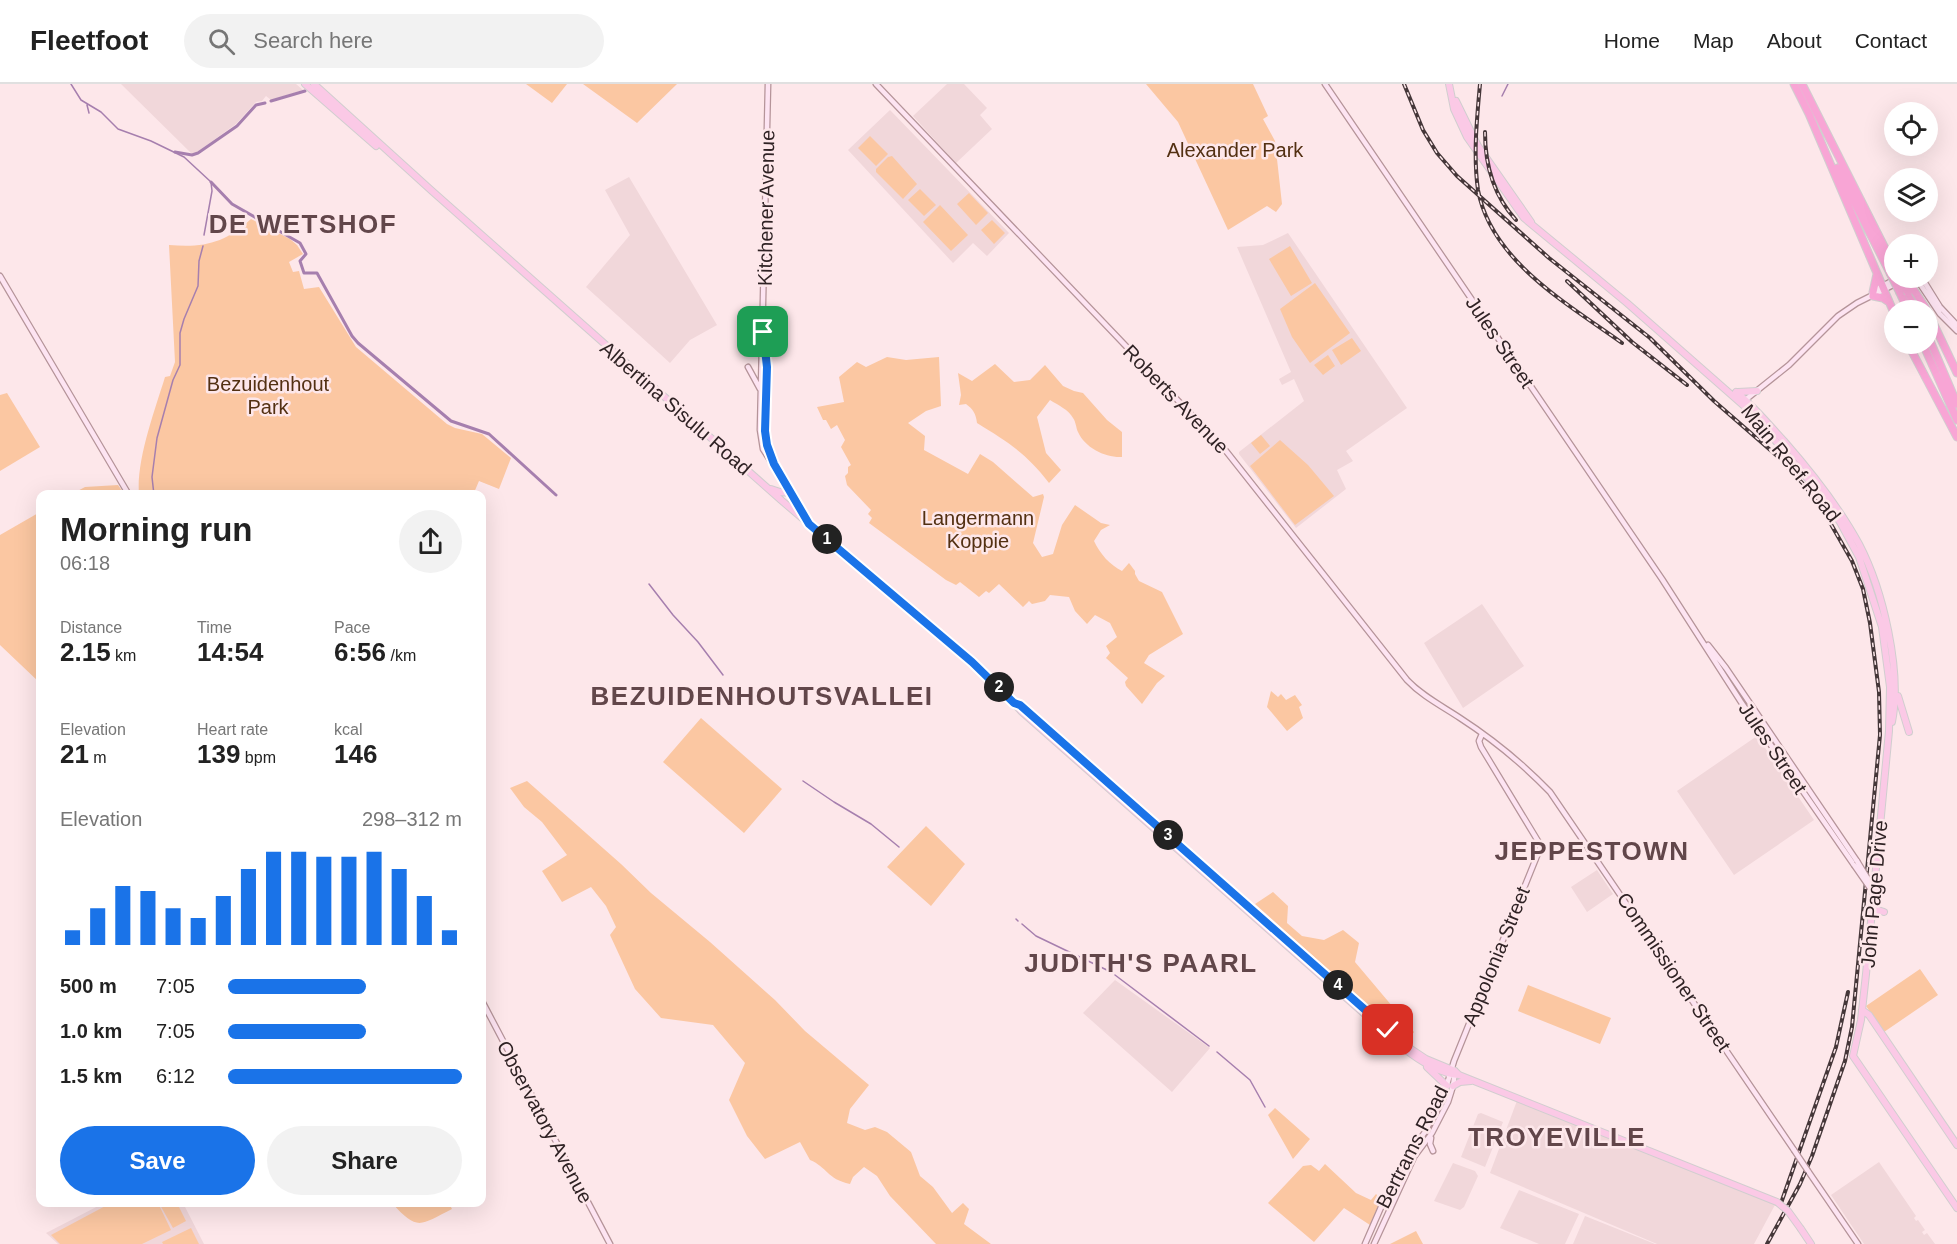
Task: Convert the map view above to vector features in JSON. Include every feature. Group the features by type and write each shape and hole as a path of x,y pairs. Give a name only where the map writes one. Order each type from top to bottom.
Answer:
{"highway":[{"path":"1794,84 1884,255"},
{"path":"1802,84 1884,245"},
{"path":"1809,114 1888,300"},
{"path":"1882,242 1884,248"},
{"path":"1877,274 1871,295 1885,300"},
{"path":"1901,288 1909,300"},
{"path":"1902,288 1906,300"},
{"path":"1938,334 1957,373"},
{"path":"1913,354 1957,437"},
{"path":"1928,354 1954,402"},
{"path":"1935,354 1954,402 1957,420"}],"main road":[{"name":"Albertina Sisulu Road","path":"305,84 518,272 528,278"},
{"name":"Albertina Sisulu Road","path":"314,84 528,278 781,500 972,662 1014,703 1415,1057 1777,1202 1788,1211 1811,1244"},
{"name":"Kitchener Avenue","path":"768,84 760,437 764,449 809,524"},
{"name":"Roberts Avenue","path":"876,84 1226,451 1407,680 1419,691 1465,721"},
{"name":"Jules Street","path":"1325,84 1675,599 1801,790 1844,846"},
{"name":"Main Reef Road","path":"1449,84 1482,155 1537,230 1720,383 1751,405 1823,489 1860,546 1870,573 1886,623 1893,662 1893,687"},
{"path":"0,276 126,490"},
{"path":"1743,401 1789,365 1838,316 1883,288"},
{"path":"1923,288 1940,314 1957,331"},
{"path":"1928,288 1940,307 1957,325"},
{"name":"Kitchener Avenue","path":"763,332 767,367 765,436 774,464"},
{"path":"748,367 761,391"},
{"name":"Main Reef Road","path":"1720,383 1734,391 1818,491 1840,522 1853,546 1868,582 1882,627 1895,708"},
{"path":"1734,391 1755,393"},
{"path":"1751,405 1755,393"},
{"path":"765,486 792,495"},
{"path":"781,500 792,495"},
{"name":"Jules Street","path":"1675,599 1787,756 1872,889"},
{"path":"1893,687 1909,732"},
{"name":"John Page Drive","path":"1893,687 1861,1020 1853,1056 1957,1208"},
{"name":"Albertina Sisulu Road","path":"1014,703 1020,705 1408,1047 1453,1072"},
{"name":"John Page Drive","path":"1889,731 1895,708"},
{"path":"1892,722 1895,719 1902,721"},
{"name":"Commissioner Street","path":"1465,721 1524,765 1555,798 1858,1244"},
{"name":"Appolonia Street","path":"1453,1072 1540,846 1481,747 1479,741 1482,734"},
{"path":"1781,760 1787,756"},
{"path":"1801,790 1806,786"},
{"path":"1872,915 1876,910 1884,912"},
{"name":"Observatory Avenue","path":"486,1008 610,1244"},
{"path":"1862,1010 1869,1015 1957,1145"},
{"path":"1861,1020 1867,1019 1873,1022"},
{"path":"1415,1057 1450,1086 1474,1080"},
{"name":"Bertrams Road","path":"1374,1244 1414,1157 1432,1133 1453,1072"},
{"name":"Bertrams Road","path":"1365,1244 1405,1160 1427,1128 1450,1086"},
{"path":"1432,1133 1430,1144 1433,1151"}],"shaded area":[{"path":"121,84 296,84 303,90 271,100 266,96 262,101 256,102 236,124 193,155"},
{"path":"947,84 964,84 987,108 980,115 992,129 956,163 913,116"},
{"path":"890,110 1009,233 987,256 973,243 953,263 848,150"},
{"path":"629,177 717,325 690,340 670,363 586,287 630,235 605,190"},
{"path":"1288,233 1407,408 1346,451 1353,461 1337,470 1346,489 1296,528 1239,454 1304,401 1294,379 1282,385 1279,379 1291,372 1237,247 1263,245"},
{"path":"1482,604 1524,666 1463,708 1424,643"},
{"path":"1757,736 1814,820 1734,875 1677,791"},
{"path":"1597,870 1613,894 1587,912 1571,887"},
{"path":"1115,980 1210,1048 1172,1092 1083,1013"},
{"path":"1518,1098 1776,1203 1754,1244 1657,1244 1490,1173"},
{"path":"1481,1113 1503,1122 1485,1167 1461,1157 1478,1114"},
{"path":"1879,1162 1916,1216 1914,1218 1916,1221 1918,1220 1925,1230 1922,1232 1924,1235 1927,1233 1935,1244 1864,1244 1831,1195"},
{"path":"1453,1163 1475,1171 1478,1176 1464,1207 1460,1210 1434,1201"},
{"path":"1519,1190 1579,1214 1565,1244 1539,1244 1500,1228"},
{"path":"96,1207 185,1207 204,1244 58,1244 46,1233"},
{"path":"1585,1216 1655,1244 1573,1244"}],"green space":[{"path":"526,84 567,84 552,103"},
{"path":"583,84 677,84 637,123"},
{"name":"Alexander Park","path":"1146,84 1253,84 1268,116 1263,119 1275,141 1282,204 1276,212 1267,206 1228,230 1178,122"},
{"path":"870,136 888,154 876,166 858,148"},
{"path":"892,156 917,184 903,199 876,172 876,169 888,157"},
{"path":"920,189 936,205 924,216 908,200"},
{"path":"969,193 988,213 976,225 957,204"},
{"path":"940,205 968,235 951,251 923,222"},
{"name":"Bezuidenhout Park","path":"251,219 290,239 303,254 289,262 293,272 299,271 304,289 319,287 356,347 447,424 482,434 511,458 499,489 479,481 475,490 139,490 140,466 147,435 165,377 170,376 175,362 169,245 193,246 213,242 223,239"},
{"path":"992,220 1005,233 994,244 981,230"},
{"path":"1290,246 1312,283 1291,296 1269,259"},
{"path":"1315,283 1350,333 1310,363 1292,337 1280,309"},
{"path":"1352,338 1361,351 1341,365 1332,350"},
{"path":"1328,355 1335,366 1323,375 1314,365"},
{"name":"Langermann Koppie","path":"887,357 906,360 939,357 941,406 926,411 908,423 925,436 924,450 968,474 980,454 993,462 1033,497 1043,494 1033,543 1042,557 1053,554 1062,525 1075,505 1101,523 1110,525 1101,530 1094,541 1113,566 1122,571 1129,563 1139,581 1162,592 1183,634 1149,655 1144,663 1165,676 1142,704 1126,686 1125,682 1128,678 1106,658 1110,653 1106,646 1117,637 1110,623 1095,615 1087,624 1075,611 1069,597 1050,595 1045,601 1032,604 1029,601 1023,607 999,584 989,593 986,591 979,597 960,582 956,585 946,580 869,523 872,518 868,514 871,510 847,485 845,476 851,465 841,447 845,440 837,425 831,429 826,420 823,420 817,407 844,402 839,377 857,362 866,367"},
{"path":"995,364 1014,382 1030,380 1045,365 1063,386 1083,393 1107,420 1122,432 1122,457 1103,454 1091,447 1081,438 1071,415 1050,400 1037,417 1046,453 1061,470 1049,483 1016,449 977,423 974,412 966,404 959,405 961,395 958,373 972,381"},
{"path":"7,393 40,447 0,471 0,395"},
{"path":"1261,435 1270,446 1260,454 1251,443"},
{"path":"1280,440 1308,465 1334,496 1295,525 1250,466"},
{"path":"118,485 122,490 79,490 85,487"},
{"path":"36,514 36,679 0,645 0,535"},
{"path":"1271,691 1278,697 1281,694 1286,700 1295,695 1302,705 1299,707 1303,718 1287,731 1267,707"},
{"path":"701,718 782,789 744,833 663,762"},
{"path":"527,781 651,893 775,1000 805,1031 869,1085 850,1109 847,1123 865,1130 875,1127 887,1132 911,1152 920,1176 933,1187 952,1213 963,1203 969,1209 964,1224 991,1244 936,1244 890,1196 877,1176 864,1167 853,1177 850,1184 842,1182 810,1160 800,1142 765,1159 747,1136 729,1100 745,1063 713,1025 661,1018 635,989 610,935 616,927 606,906 591,887 562,902 542,871 567,855 542,822 524,807 510,788"},
{"path":"926,826 965,864 931,906 887,867"},
{"path":"1273,892 1288,906 1287,923 1302,936 1324,940 1343,930 1359,943 1355,962 1414,1032 1408,1041 1255,904"},
{"path":"1920,969 1938,995 1884,1032 1866,1006"},
{"path":"1528,985 1611,1018 1600,1044 1518,1011"},
{"path":"1275,1108 1310,1139 1293,1159 1268,1115"},
{"path":"1325,1164 1356,1193 1371,1200 1376,1194 1381,1199 1370,1225 1344,1208 1314,1242 1268,1203 1303,1166 1311,1165 1319,1171"},
{"path":"104,1207 160,1207 171,1230 142,1244 60,1244 51,1235"},
{"path":"161,1207 179,1207 186,1221 173,1228"},
{"path":"396,1207 451,1207 452,1209 420,1223 414,1222"},
{"path":"191,1228 199,1244 163,1244 162,1242"},
{"path":"1416,1231 1423,1244 1390,1244"}],"waterway":[{"path":"71,84 81,100 101,112 118,129 151,141 184,157 211,182 212,191 204,235"},
{"path":"1502,96 1508,84"},
{"path":"271,101 305,91"},
{"path":"175,152 192,155 198,153 237,126 256,105 265,103"},
{"path":"87,105 89,113"},
{"path":"211,182 232,204 300,243 306,254 300,261 304,273 317,273 358,343 451,421 489,434 556,495"},
{"path":"153,490 152,477 157,438 173,380 180,365 180,333 198,286 199,261 203,246"},
{"path":"649,584 723,675"},
{"path":"803,781 871,824 899,847"},
{"path":"1022,924 1036,936 1111,972"},
{"path":"1115,975 1209,1046"},
{"path":"1217,1052 1250,1080 1265,1107"}],"railway":[{"path":"1404,84 1423,130 1437,153 1457,176 1549,258 1650,338 1714,401 1776,455 1806,487 1824,512 1852,561 1863,589 1879,692 1880,735 1852,1027 1845,1061 1812,1156 1800,1184 1767,1244"},
{"path":"1480,84 1476,137 1478,190 1486,215 1498,238 1535,279 1622,343"},
{"path":"1485,132 1492,179 1501,200 1516,220"},
{"path":"1567,281 1632,342 1687,385"},
{"path":"1780,1206 1836,1047 1848,992"}],"district":[{"name":"DE WETSHOF","path":"303,224"},
{"name":"BEZUIDENHOUTSVALLEI","path":"762,696"},
{"name":"JEPPESTOWN","path":"1592,851"},
{"name":"JUDITH'S PAARL","path":"1141,963"},
{"name":"TROYEVILLE","path":"1557,1137"}],"route":[{"path":"763,332 767,367 765,431 767,445 774,464 809,524 972,662 1014,703 1020,705 1388,1030"}]}
